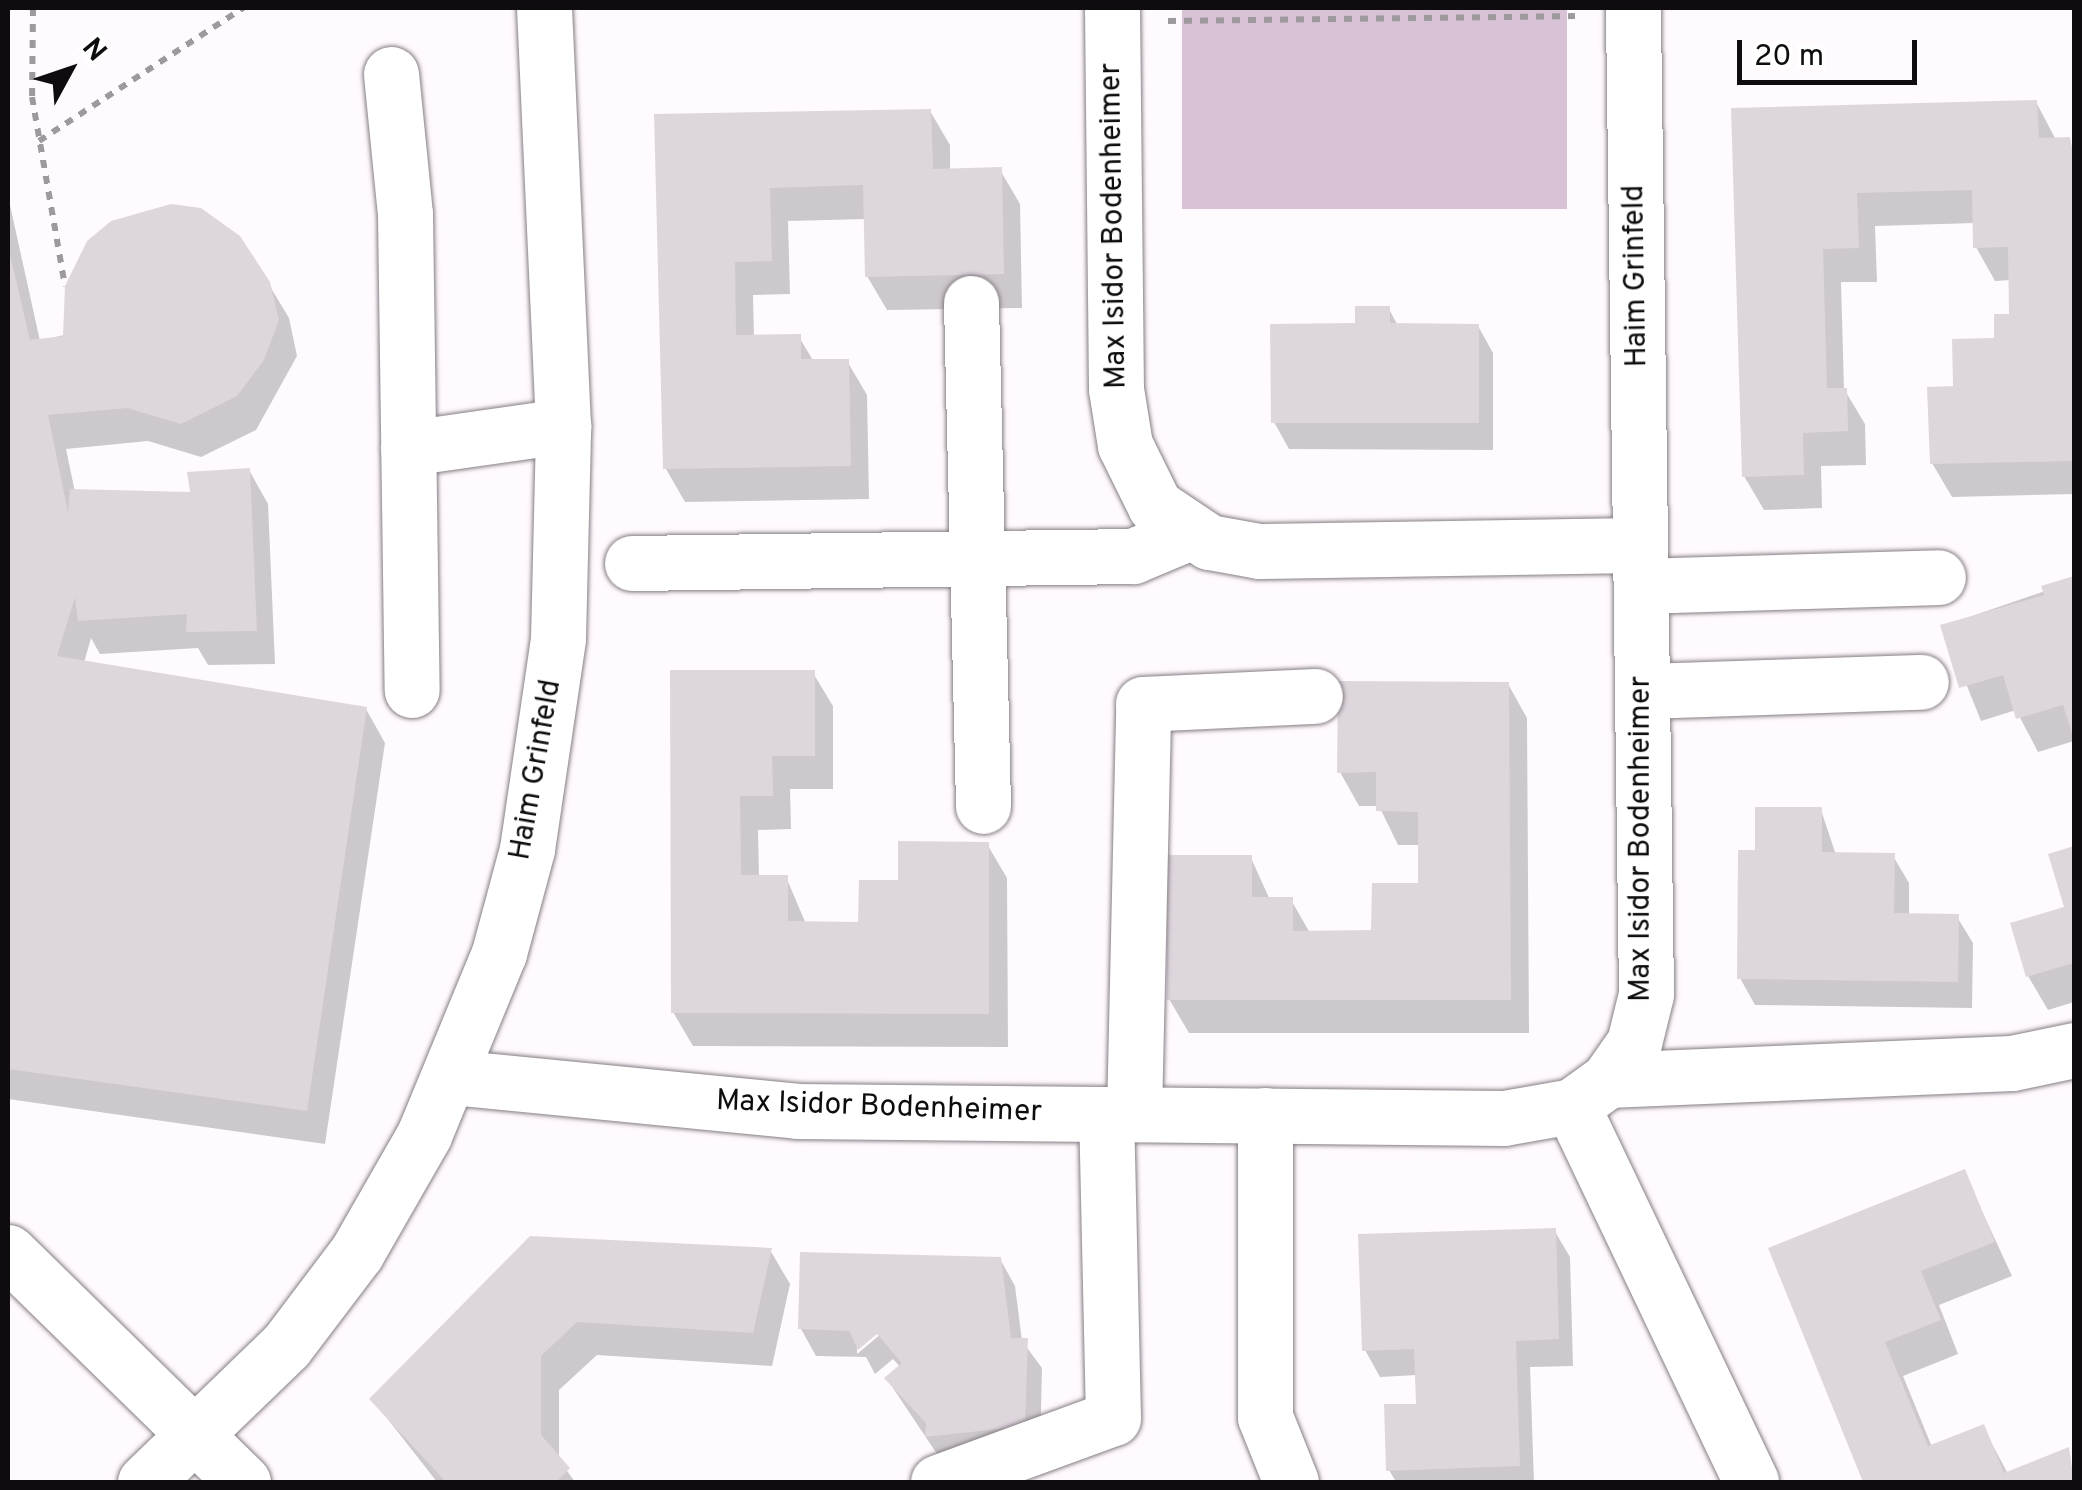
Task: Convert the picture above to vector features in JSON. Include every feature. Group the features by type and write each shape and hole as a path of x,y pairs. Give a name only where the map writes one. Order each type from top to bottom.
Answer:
{"street":[{"name":"Haim Grinfeld","path":"145,1482 198,1440 357,1252 452,1077 499,953 546,744 563,426 544,8"},
{"name":"Haim Grinfeld","path":"1634,12 1640,566"},
{"name":"Max Isidor Bodenheimer","path":"1112,14 1120,418 1142,489 1188,533"},
{"path":"391,74 408,448 412,690"},
{"path":"971,303 982,806"},
{"path":"408,448 563,426"},
{"path":"632,563 977,564 1134,556 1188,533 1259,550 1938,577"},
{"name":"Max Isidor Bodenheimer","path":"452,1077 796,1111 1504,1118 1590,1093 1634,1043 1646,994 1640,566"},
{"path":"1642,691 1921,682"},
{"path":"938,1482 1113,1418 1120,1114 1143,704 1315,696"},
{"path":"1751,1482 1590,1093 2012,1064 2074,1050"},
{"path":"1266,1116 1265,1418 1291,1482"},
{"path":"8,1252 242,1482"}],"path":[{"path":"33,8 39,141 65,286"},
{"path":"39,141 243,8"},
{"path":"1112,14 1634,12"}],"shaded area":[{"path":"1182,8 1567,8 1567,209 1182,209"}],"building":[{"path":"2037,100 2039,138 2070,137 2074,159 2074,461 1930,464 1927,387 1953,386 1952,339 1994,338 1994,314 2009,314 2008,247 1973,248 1972,190 1857,193 1859,248 1823,249 1827,388 1847,388 1848,431 1803,433 1804,475 1742,477 1731,108"},
{"path":"931,109 933,169 1002,167 1004,274 865,277 863,185 770,188 772,261 735,262 736,335 801,334 801,359 849,359 851,466 663,469 654,114"},
{"path":"171,204 201,208 240,236 270,282 279,320 264,360 237,396 181,424 127,408 48,415 68,512 70,489 190,492 187,472 250,468 257,631 186,632 187,614 78,621 75,597 57,656 367,707 307,1111 8,1069 8,246 30,340 63,336 65,286 87,241 111,221"},
{"path":"1355,306 1390,306 1390,323 1479,324 1479,423 1271,423 1270,324 1355,323"},
{"path":"2074,576 2074,740 2063,705 2016,719 2003,675 1959,688 1940,625 2044,595 2041,586"},
{"path":"670,670 815,670 815,756 772,756 773,796 740,796 741,875 788,875 788,921 858,922 859,880 898,880 898,841 989,842 989,1014 671,1013"},
{"path":"1338,681 1509,682 1511,1000 1167,1000 1167,855 1252,855 1252,897 1293,897 1293,931 1371,930 1372,883 1418,883 1418,812 1376,811 1376,772 1337,773"},
{"path":"1755,807 1822,807 1822,852 1895,853 1894,913 1959,914 1958,982 1737,979 1738,850 1755,850"},
{"path":"2074,846 2074,963 2026,977 2010,923 2064,907 2048,854"},
{"path":"1965,1169 1995,1242 1921,1271 1941,1320 1885,1342 1928,1446 1984,1424 2004,1473 2069,1447 2074,1482 1863,1482 1768,1248"},
{"path":"1556,1228 1559,1339 1516,1341 1520,1466 1386,1471 1384,1404 1416,1404 1414,1349 1362,1351 1358,1234"},
{"path":"530,1236 772,1248 753,1333 577,1322 541,1356 541,1435 570,1468 556,1482 446,1482 369,1399"},
{"path":"800,1252 1001,1257 1011,1338 1028,1338 1025,1426 925,1437 926,1423 884,1378 902,1363 877,1334 858,1350 849,1331 798,1329"}]}
